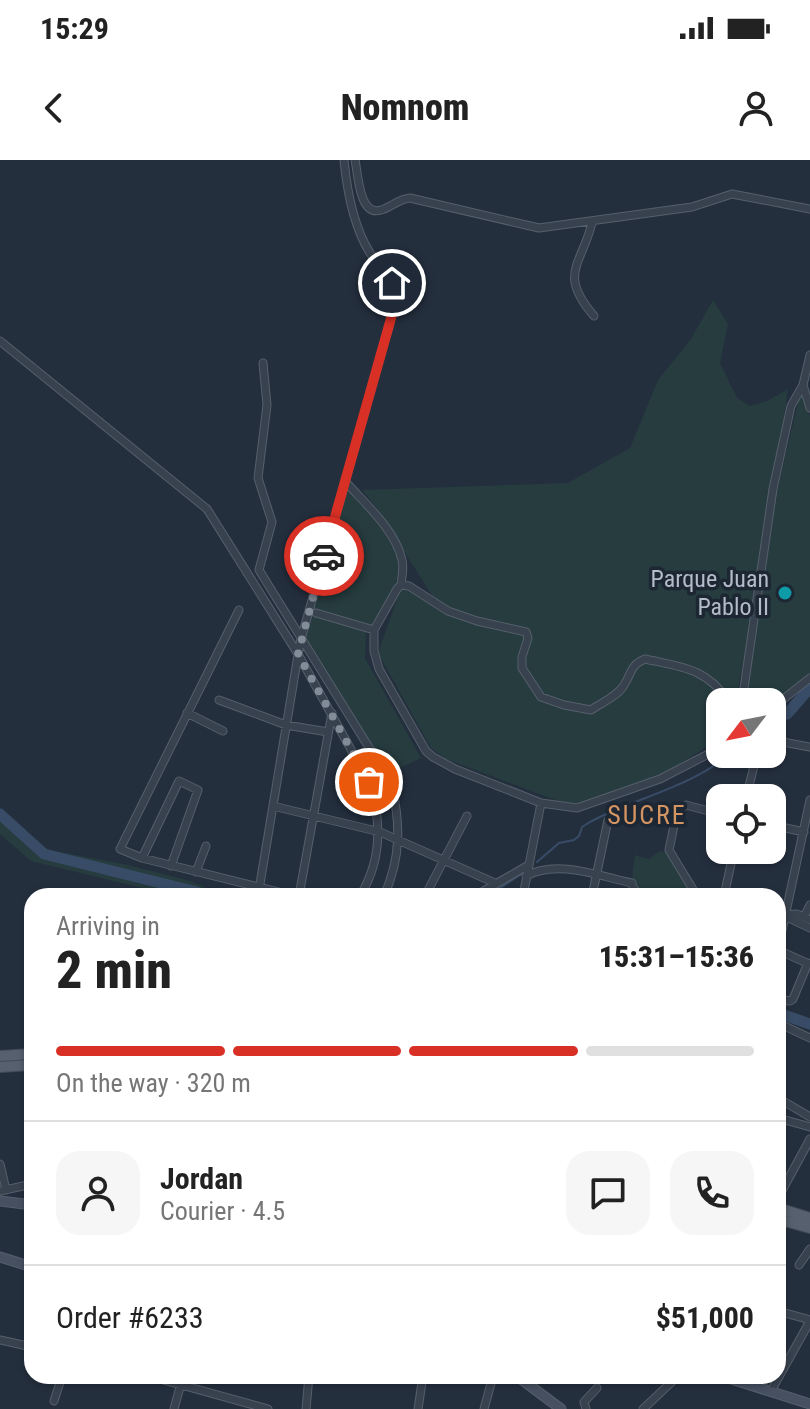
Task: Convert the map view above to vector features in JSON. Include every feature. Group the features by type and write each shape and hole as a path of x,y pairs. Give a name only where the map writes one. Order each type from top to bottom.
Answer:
{"main road":[{"path":"0,1056 24,1054"},
{"path":"0,1067 24,1066"},
{"path":"786,1210 810,1218"},
{"path":"786,1221 810,1228"}],"street":[{"path":"260,888 301,639 397,297 392,283 369,251 359,229 348,194 344,160"},
{"path":"355,160 361,193 366,206 372,210 380,211 410,198 526,227 592,223 692,207 732,194 810,209"},
{"path":"592,223 575,266 575,282 579,298 594,316"},
{"path":"0,341 207,509 298,654 369,782 380,832 373,868 364,888"},
{"path":"744,688 773,489 791,406 803,385 810,355"},
{"path":"263,363 267,405 258,478 272,522 259,570 391,783 400,840 388,888"},
{"path":"803,385 810,408"},
{"path":"345,481 388,531 400,553 403,563 401,585 374,630 374,651 379,669 419,740 433,757 541,803 568,808 587,806 660,779 706,754"},
{"path":"401,585 409,586 448,611 526,632 528,638 522,668 541,697 564,705 591,710 617,692 625,684 632,667 645,659 695,670 717,688"},
{"path":"239,610 120,849 246,888"},
{"path":"316,613 374,630"},
{"path":"786,697 810,678"},
{"path":"219,700 286,725 328,732"},
{"path":"187,713 223,731"},
{"path":"299,888 332,713"},
{"path":"786,743 810,747"},
{"path":"142,858 179,781 198,790 171,866"},
{"path":"786,899 810,800"},
{"path":"524,888 541,803"},
{"path":"693,888 669,850 677,811 686,805 706,810"},
{"path":"273,806 380,832 495,883"},
{"path":"429,888 467,816"},
{"path":"594,888 608,820"},
{"path":"786,828 804,832"},
{"path":"196,872 206,846"},
{"path":"726,888 731,864"},
{"path":"487,888 527,866"},
{"path":"526,876 545,868 596,875 635,888"},
{"path":"786,914 797,914 807,919 810,905"},
{"path":"786,916 810,928"},
{"path":"786,953 809,964 793,999 786,1000"},
{"path":"786,1027 810,1038"},
{"path":"786,1103 810,1117"},
{"path":"786,1120 810,1127"},
{"path":"786,1183 810,1139"},
{"path":"0,1164 3,1190 24,1186"},
{"path":"0,1201 24,1204"},
{"path":"799,1265 810,1249"},
{"path":"0,1257 24,1264"},
{"path":"786,1313 810,1320 786,1364"},
{"path":"0,1340 24,1345"},
{"path":"54,1401 59,1384"},
{"path":"174,1409 181,1384"},
{"path":"194,1384 268,1409"},
{"path":"306,1409 308,1384"},
{"path":"418,1409 422,1384"},
{"path":"484,1409 491,1384"},
{"path":"527,1384 561,1409"},
{"path":"643,1409 670,1384"},
{"path":"753,1384 772,1389"},
{"path":"758,1384 810,1402"},
{"path":"772,1389 775,1384"},
{"path":"586,1409 584,1402 597,1388"}],"green space":[{"path":"713,300 728,324 720,363 737,398 750,406 788,389 762,565 738,688 706,688 706,747 668,772 578,803 563,803 446,759 431,748 378,653 401,588 433,597 362,490 568,483 630,448 658,380 691,339"},
{"path":"801,390 810,416 810,674 786,694 786,688 746,688 772,513"},
{"path":"347,487 376,518 399,556 399,583 372,625 313,609"},
{"path":"310,615 366,631 365,658 421,758 390,773 305,640"},
{"path":"0,810 49,850 128,865 205,888 142,888 31,861 0,834"},
{"path":"660,851 666,852 688,888 638,888 632,878 635,855 649,859"}],"waterway":[{"path":"786,714 810,688"},
{"path":"537,862 559,843 574,840 582,827 590,822 681,784 710,768"},
{"path":"0,814 44,854 181,888"},
{"path":"500,888 523,873"},
{"path":"786,1016 810,1024"}],"way so far":[{"path":"324,556 298,654 369,782"}],"place":[{"name":"Parque Juan Pablo II","path":"785,593"}],"district":[{"name":"SUCRE","path":"647,815"}],"route":[{"path":"324,556 397,297 392,283"}]}
